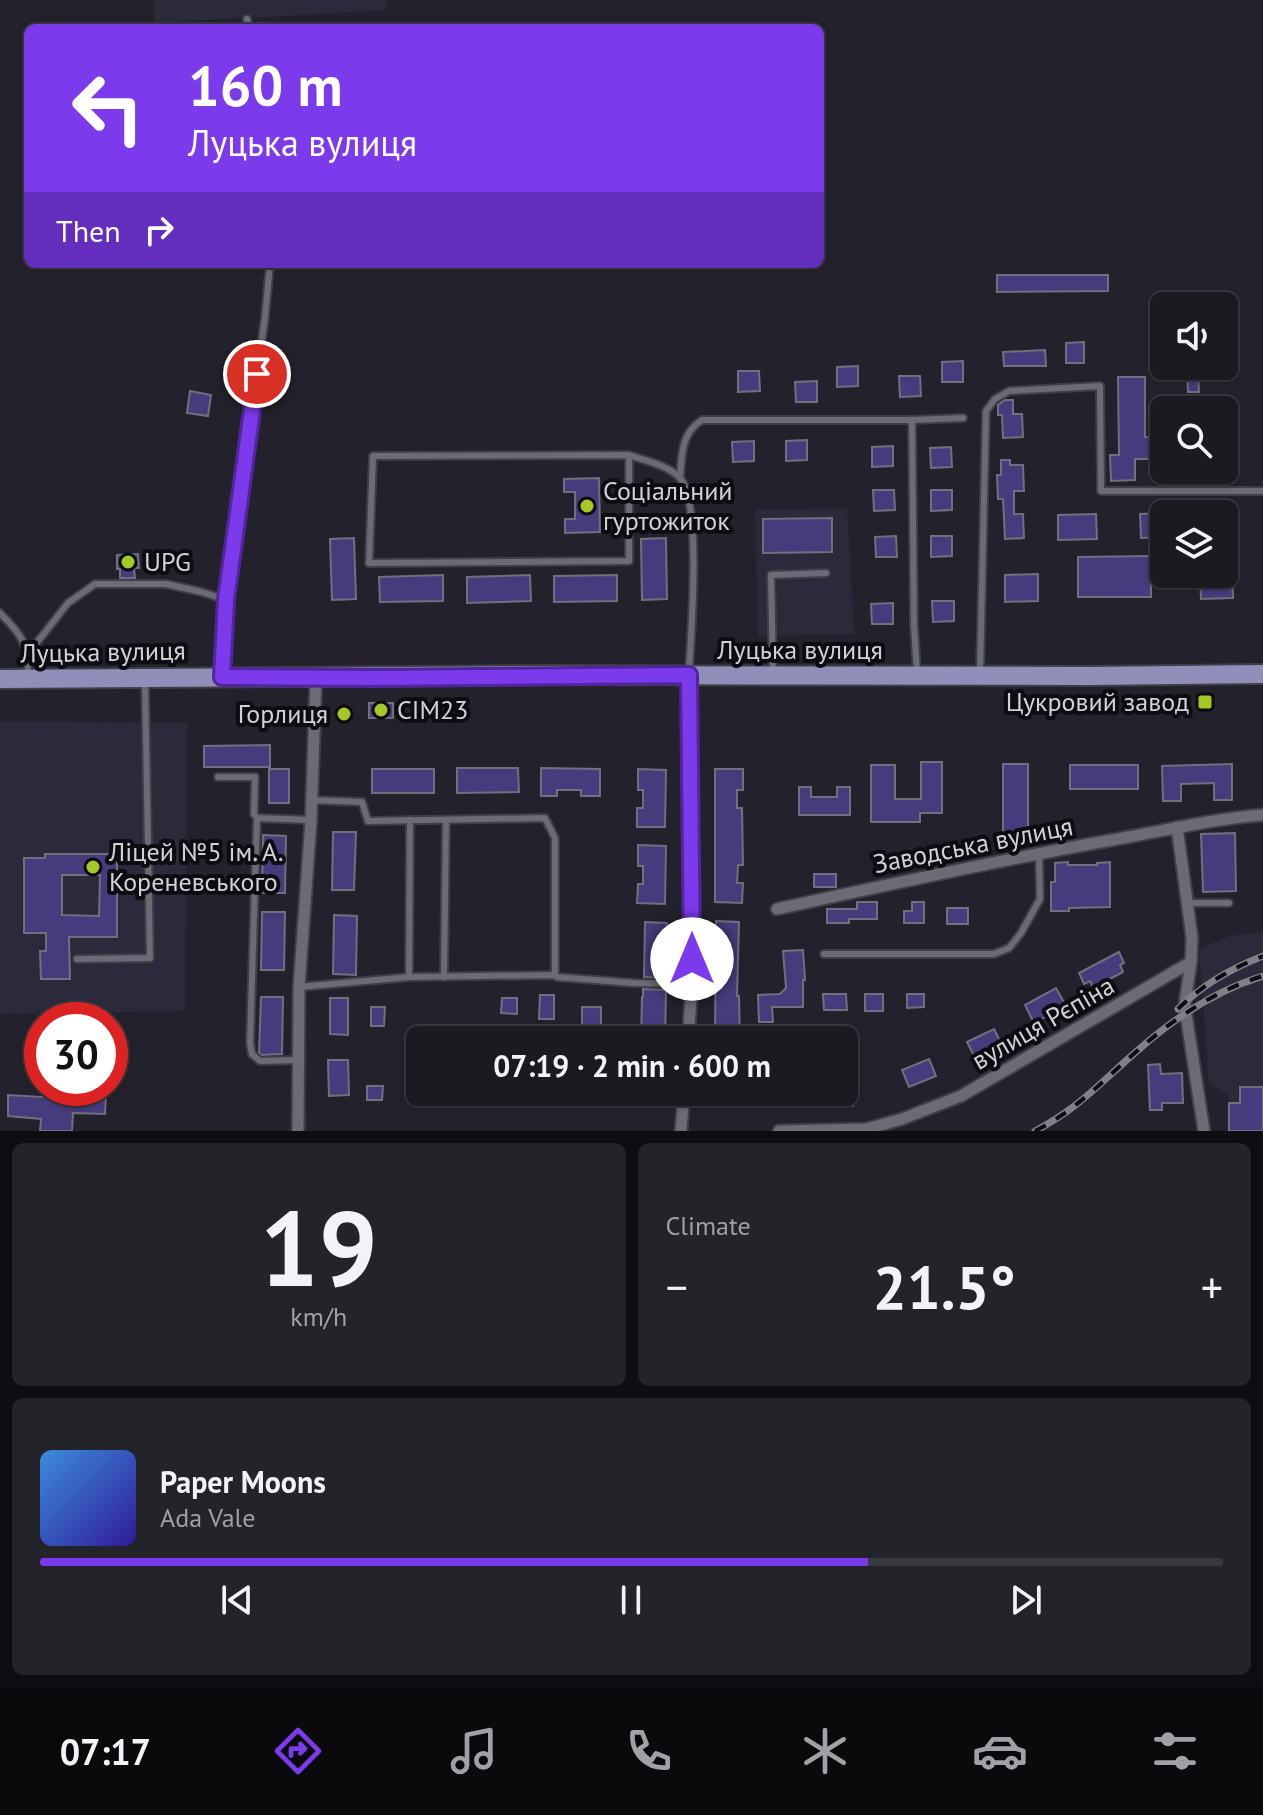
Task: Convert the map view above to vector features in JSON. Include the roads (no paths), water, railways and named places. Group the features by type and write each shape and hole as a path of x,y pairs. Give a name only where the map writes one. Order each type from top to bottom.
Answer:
{"main road":[{"name":"Луцька вулиця","path":"0,679 1263,674"}],"street":[{"path":"689,675 692,984 689,1026"},
{"path":"298,1131 299,987 311,820 316,678"},
{"name":"Заводська вулиця","path":"777,909 1039,853 1235,817 1263,815"},
{"path":"1177,827 1192,938 1186,1014 1204,1131"},
{"name":"вулиця Рєпіна","path":"779,1131 866,1129 961,1096 1191,962"},
{"path":"681,1131 683,1106"}],"lane":[{"path":"247,19 248,24"},
{"path":"222,677 226,600 270,268"},
{"path":"980,676 986,411 995,399 1009,391 1100,386 1101,491 1263,491"},
{"path":"680,478 683,447 692,427 702,420 963,418"},
{"path":"912,420 917,676"},
{"path":"629,455 629,561 369,563 373,456 629,455 662,466 680,478 688,493 694,528 689,675"},
{"path":"773,676 771,575 826,573"},
{"path":"28,654 68,603 95,584 166,584 226,600"},
{"path":"0,613 18,631 28,654 28,679"},
{"path":"77,959 150,958 145,677"},
{"path":"218,777 255,777 254,814 257,818 252,1054 260,1061 299,1060"},
{"path":"311,800 362,802 368,821 545,818 555,838 555,975"},
{"path":"257,818 311,820"},
{"path":"409,977 410,820"},
{"path":"444,977 446,820"},
{"path":"824,954 994,954 1009,948 1040,899 1039,853"},
{"path":"1187,903 1229,903"},
{"path":"299,987 409,977 555,975 619,982 692,984"}],"railway":[{"path":"1178,1009 1218,978 1263,956"},
{"path":"1035,1131 1077,1104 1180,1017 1212,997 1263,976"}],"place":[{"name":"Соціальний гуртожиток","path":"587,506"},
{"name":"UPG","path":"128,562"},
{"name":"Цукровий завод","path":"1205,702"},
{"name":"СІМ23","path":"381,710"},
{"name":"Горлиця","path":"344,714"},
{"name":"Ліцей №5 ім. А. Кореневського","path":"93,867"}]}
